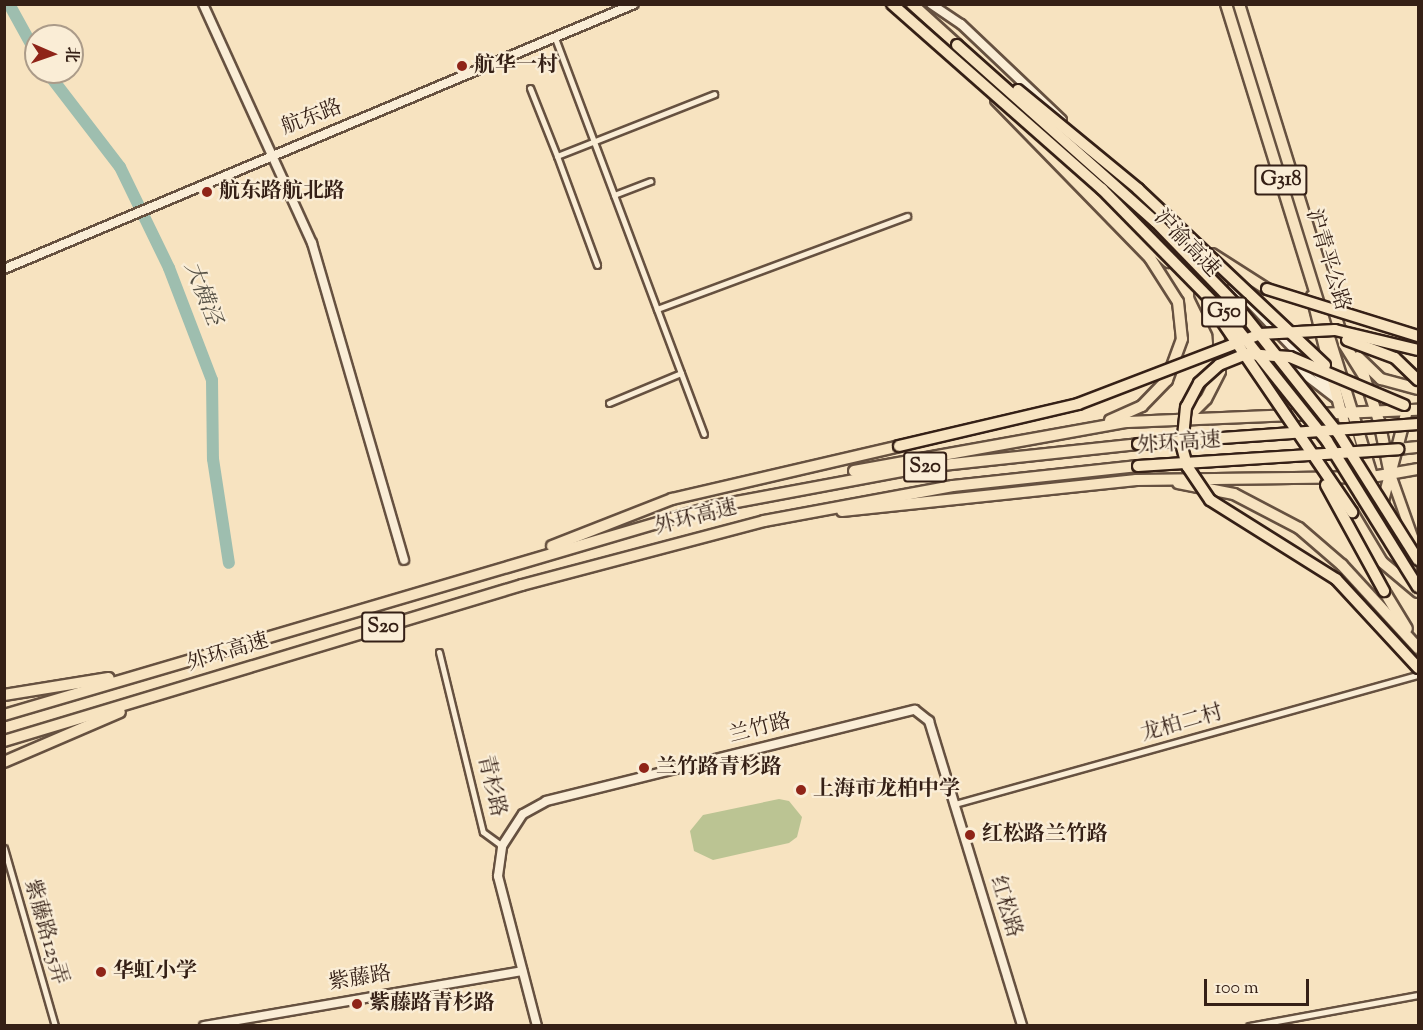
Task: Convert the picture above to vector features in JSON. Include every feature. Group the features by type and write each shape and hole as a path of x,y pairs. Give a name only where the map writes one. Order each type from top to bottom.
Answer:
{"highway":[{"name":"沪渝高速","path":"892,4 1190,274 1307,413 1419,587"},
{"name":"沪渝高速","path":"912,4 1185,251 1270,345 1338,434 1419,560"},
{"name":"沪青平公路","path":"1226,4 1336,356 1351,375 1354,412 1372,477"},
{"name":"沪青平公路","path":"1239,4 1337,321 1376,411 1390,474"},
{"path":"957,45 1097,152 1179,227 1283,330 1350,383"},
{"path":"715,506 830,476 1099,423 1142,406 1167,380 1182,339 1178,302 1163,273 978,80"},
{"path":"1060,147 1071,170 1196,289 1214,315 1220,370 1206,399 1188,417"},
{"path":"1179,227 1267,289 1419,336"},
{"path":"1190,274 1279,401 1382,562 1419,592"},
{"path":"1313,280 1311,300 1341,412"},
{"name":"沪青平公路","path":"1337,321 1370,371 1395,386 1419,389"},
{"path":"516,561 672,499 1078,404 1260,334 1296,330 1335,330 1419,350"},
{"path":"1296,330 1365,345 1395,358 1419,380"},
{"path":"1419,409 1290,357 1232,358 1209,373 1191,397 1181,425 1182,447 1187,466 1210,500 1336,579 1419,668"},
{"path":"1279,401 1419,643"},
{"path":"1043,435 1188,417 1419,409"},
{"path":"1383,501 1407,410"},
{"name":"外环高速","path":"4,715 516,561 715,506 924,467 1138,444 1419,424"},
{"path":"1338,434 1419,544"},
{"name":"外环高速","path":"4,741 272,660 764,520 953,486 1138,466 1419,448"},
{"path":"764,520 1136,480 1372,477 1419,469"},
{"path":"1136,480 1212,488 1259,505 1299,528 1342,564 1419,648"},
{"path":"4,695 115,677 266,637"},
{"path":"4,762 133,707 272,660"}],"main road":[{"path":"1341,412 1360,477 1399,541"},
{"path":"1390,474 1419,554"},
{"path":"1372,477 1419,587"}],"street":[{"path":"203,4 312,243 404,560"},
{"name":"航东路","path":"4,269 270,153 634,4"},
{"path":"887,4 974,69 1060,147 1269,347 1337,396"},
{"path":"931,4 961,24 1212,263 1354,412"},
{"path":"555,38 704,434"},
{"path":"530,88 597,266"},
{"path":"557,156 714,94"},
{"path":"614,195 650,181"},
{"path":"657,309 907,216"},
{"path":"609,403 681,373"},
{"name":"青杉路","path":"439,652 483,832 502,846 498,883 537,1026"},
{"name":"龙柏二村","path":"955,804 1419,675"},
{"name":"兰竹路","path":"502,846 519,818 546,801 907,711"},
{"name":"红松路","path":"907,711 928,717 1022,1026"},
{"name":"紫藤路125弄","path":"4,848 54,1026"},
{"name":"紫藤路","path":"204,1026 238,1022 522,971"},
{"path":"1250,1026 1419,994"}],"green space":[{"path":"779,799 789,801 802,817 797,837 789,843 713,860 694,851 690,831 703,815"}],"waterway":[{"name":"大横泾","path":"9,4 24,31"},
{"name":"大横泾","path":"56,84 120,167 169,268 212,380 213,459 229,563"}],"place":[{"name":"航华一村","path":"462,66"},
{"name":"航东路航北路","path":"207,192"},
{"name":"兰竹路青杉路","path":"644,768"},
{"name":"上海市龙柏中学","path":"801,790"},
{"name":"红松路兰竹路","path":"970,835"},
{"name":"华虹小学","path":"101,972"},
{"name":"紫藤路青杉路","path":"357,1004"}]}
